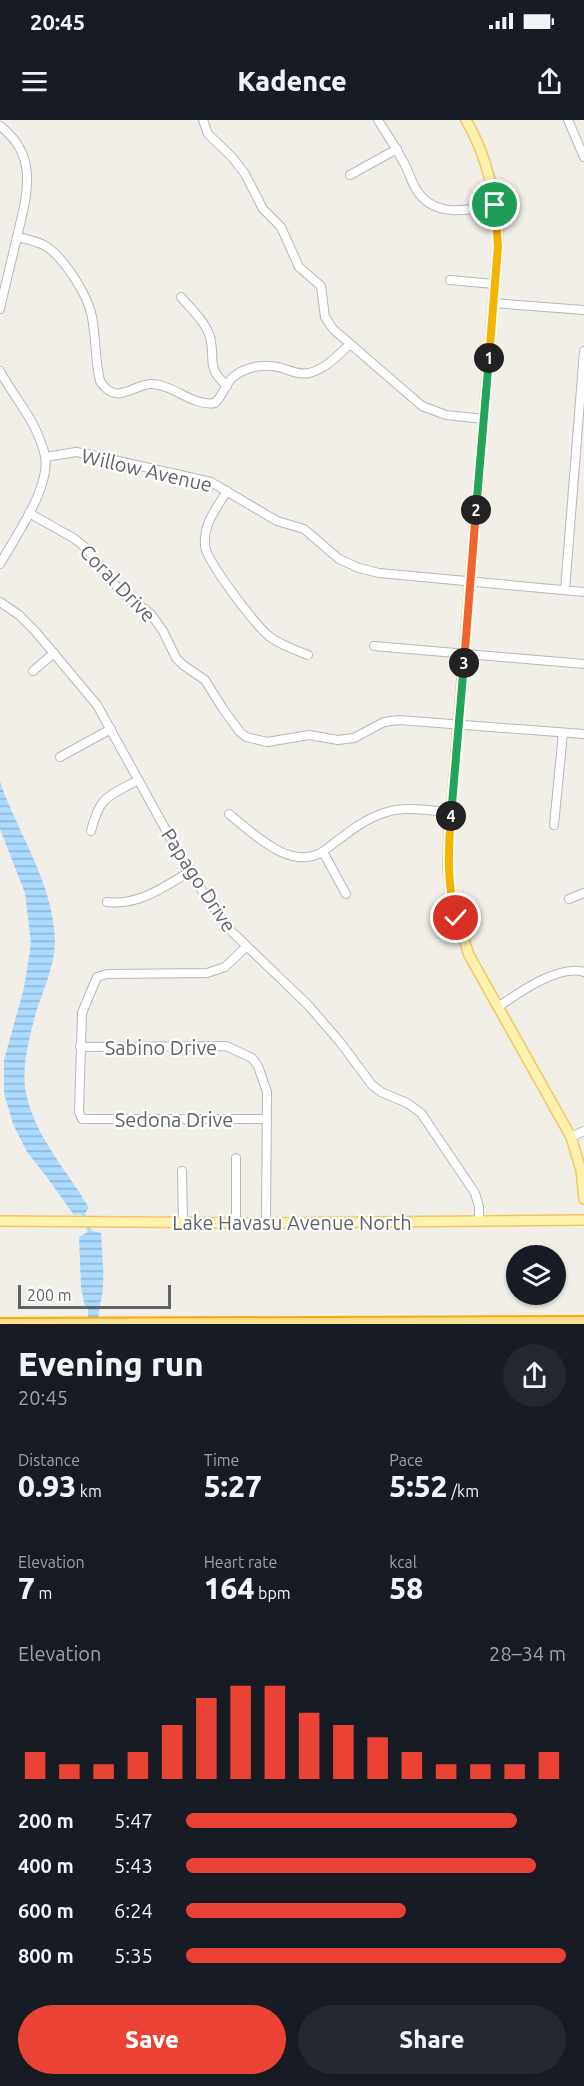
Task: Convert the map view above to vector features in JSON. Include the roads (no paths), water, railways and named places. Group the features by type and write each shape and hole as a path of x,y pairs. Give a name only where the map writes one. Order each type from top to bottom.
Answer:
{"highway":[{"path":"0,1324 584,1322"}],"main road":[{"path":"466,120 479,145 486,166 495,205 498,246 448,867 452,901 469,955 571,1137 581,1170 584,1199"},
{"name":"Lake Havasu Avenue North","path":"0,1221 266,1223 584,1220"}],"street":[{"path":"202,120 208,134 232,157 245,174 263,209 280,227 299,267 321,286 323,308 329,324 422,406 446,415 484,419"},
{"path":"378,120 397,149 417,190 433,206 465,210 495,205"},
{"path":"568,120 584,157"},
{"path":"0,126 14,138 25,158 28,173 28,186 0,309"},
{"path":"350,175 397,149"},
{"path":"17,237 41,243 54,252 80,289 89,304 92,316 98,372 103,387 121,393 154,384 211,404 220,399 231,378 254,366 274,366 299,373 317,370 333,360 350,344"},
{"path":"450,280 494,284"},
{"path":"181,297 205,325 210,337 213,371 227,386"},
{"path":"493,303 584,310"},
{"path":"565,590 584,351"},
{"path":"0,371 33,423 46,457 42,485 0,564"},
{"name":"Willow Avenue","path":"46,457 76,453 92,454 211,482 277,521 304,529 339,559 359,568 380,573 584,592"},
{"path":"227,491 210,516 206,528 205,548 208,556 216,570 268,635 308,655"},
{"name":"Coral Drive","path":"29,513 75,539 86,548 122,593 150,613 163,631 176,658 205,680 234,725 246,737 267,742 309,735 338,740 354,738 384,722 399,720 584,734"},
{"name":"Papago Drive","path":"0,602 19,615 97,705 189,872 228,928 308,1005 340,1042 372,1085 421,1113 475,1193 479,1207 479,1221"},
{"path":"374,646 584,664"},
{"path":"33,671 54,653"},
{"path":"60,757 111,729"},
{"path":"554,825 563,733"},
{"path":"92,831 96,812 102,801 138,780"},
{"path":"229,814 283,853 298,856 322,852 355,827 386,812 402,809 451,812"},
{"path":"322,852 346,894"},
{"path":"107,902 118,904 134,902 189,872"},
{"path":"569,899 584,893"},
{"path":"80,1047 81,1013 97,977 107,974 207,973 225,967 246,947"},
{"path":"498,1006 537,982 576,969 584,972"},
{"name":"Sabino Drive","path":"80,1047 232,1048 252,1058 258,1066 267,1092 266,1223"},
{"name":"Sedona Drive","path":"80,1047 79,1112 82,1119 267,1119"},
{"path":"571,1137 584,1131"},
{"path":"236,1158 236,1222"},
{"path":"183,1171 183,1222"}],"water":[{"path":"0,782 49,900 55,941 51,970 28,1044 24,1074 26,1093 30,1109 44,1139 89,1208 85,1213 92,1231 101,1233 103,1281 98,1324 88,1324 88,1309 85,1307 81,1287 79,1237 88,1232 81,1214 74,1215 27,1152 13,1124 4,1093 4,1060 24,988 31,943 25,893 0,829"}]}
